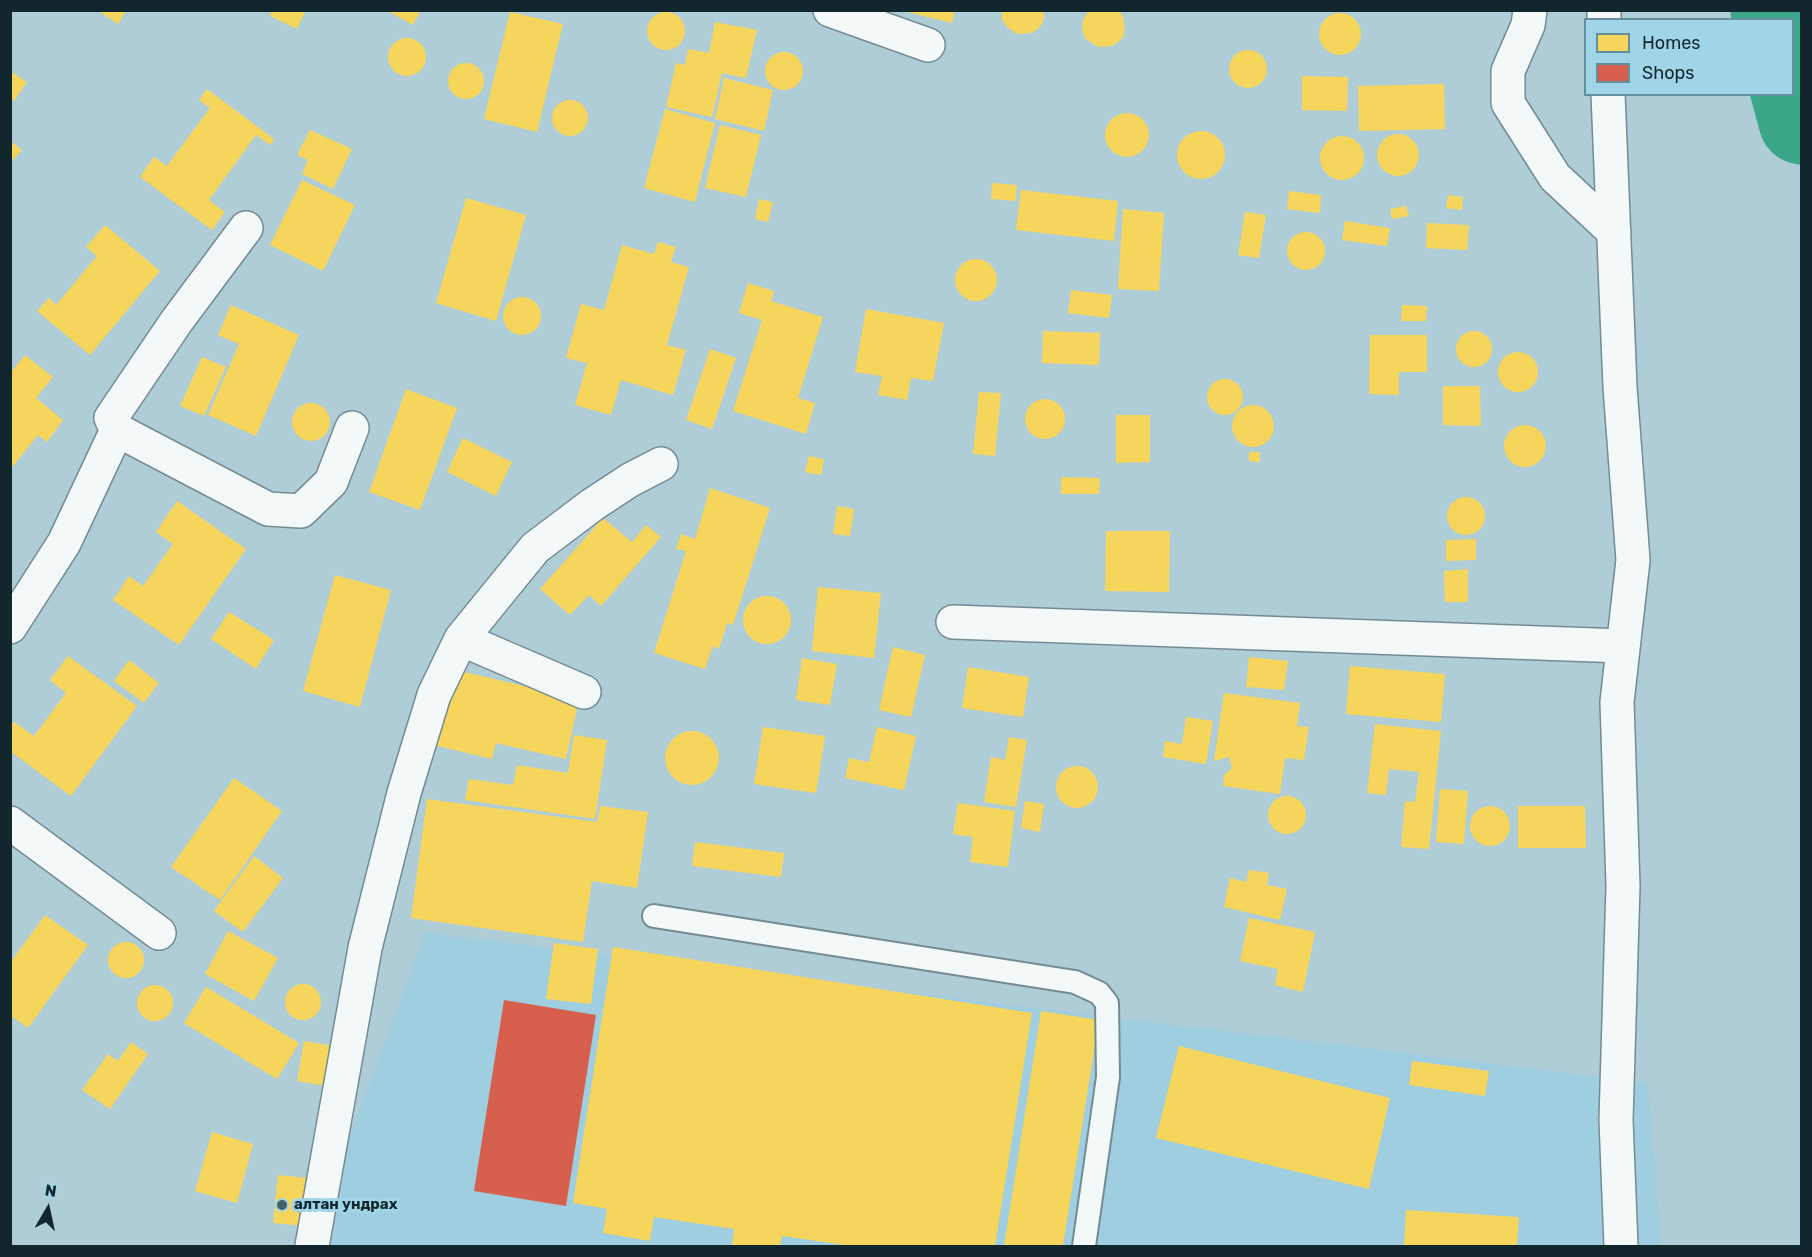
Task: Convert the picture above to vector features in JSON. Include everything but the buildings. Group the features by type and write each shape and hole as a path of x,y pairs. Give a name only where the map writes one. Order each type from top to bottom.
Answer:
{"street":[{"path":"830,10 928,45"},
{"path":"1530,10 1528,24 1508,71 1508,103 1555,177 1614,232"},
{"path":"1608,96 1620,387 1633,560 1617,702 1623,886 1616,1120 1621,1246"},
{"path":"246,228 170,331 111,418 117,430 268,509 301,511 330,483 352,428"},
{"path":"10,627 64,543 117,430"},
{"path":"312,1246 368,937 404,793 434,695 461,639 535,548 592,505 630,480 661,464"},
{"path":"953,622 1623,646"},
{"path":"461,639 584,692"},
{"path":"10,823 159,933"}],"lane":[{"path":"654,916 1075,982 1099,993 1107,1003 1108,1077 1084,1246"}],"shaded area":[{"path":"425,933 1648,1083 1661,1246 310,1246"}],"waterway":[{"path":"1774,10 1776,18"},
{"path":"1794,91 1802,121"}],"place":[{"name":"алтан ундрах","path":"282,1205"}]}
